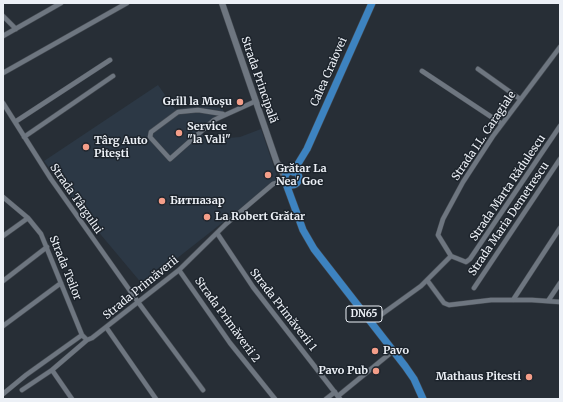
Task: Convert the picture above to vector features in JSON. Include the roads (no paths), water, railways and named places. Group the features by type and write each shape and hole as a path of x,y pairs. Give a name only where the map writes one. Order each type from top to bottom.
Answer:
{"main road":[{"name":"Strada Principală","path":"222,3 277,163 287,176"},
{"name":"Calea Craiovei","path":"294,203 306,149 372,3"},
{"name":"Calea Craiovei","path":"306,149 287,176 303,230 314,249 414,379 424,399"},
{"path":"287,176 298,180"},
{"path":"287,176 291,185 298,180"}],"street":[{"path":"3,36 61,3"},
{"path":"3,73 127,3"},
{"path":"3,16 16,29"},
{"name":"Strada I.L. Caragiale","path":"451,256 438,235 439,230 471,166 560,47"},
{"path":"15,122 110,60"},
{"path":"478,69 520,99"},
{"path":"422,71 502,124"},
{"path":"24,137 113,76"},
{"path":"223,114 198,110 178,112 151,132 150,137 170,159 214,120 223,114 256,101"},
{"name":"Strada Târgului","path":"3,103 55,186 138,302 204,390"},
{"name":"Strada Marta Rădulescu","path":"451,256 466,262 470,259 560,126"},
{"name":"Strada Maria Demetrescu","path":"474,288 560,159"},
{"name":"Strada Primăverii","path":"22,390 52,370 87,340 179,270 217,233 273,184 287,176"},
{"name":"Strada Teilor","path":"3,197 28,218 41,234 82,335"},
{"path":"3,236 28,218"},
{"path":"513,300 560,228"},
{"name":"Strada Primăverii 1","path":"217,233 253,286 338,396"},
{"path":"3,281 46,247"},
{"path":"371,322 427,280 451,256"},
{"name":"Strada Primăverii 2","path":"179,270 230,343 275,399"},
{"path":"427,280 444,303 449,305 513,300 560,302"},
{"path":"3,326 61,283"},
{"path":"548,301 560,283"},
{"path":"106,327 156,399"},
{"path":"3,394 26,375 82,335 87,340"},
{"path":"326,399 338,396 393,351"},
{"path":"52,370 72,399"}],"place":[{"name":"Grill la Moșu","path":"240,102"},
{"name":"Service \"la Vali\"","path":"179,133"},
{"name":"Târg Auto Pitești","path":"86,147"},
{"name":"Grătar La Nea' Goe","path":"268,175"},
{"name":"Битпазар","path":"162,201"},
{"name":"La Robert Grătar","path":"207,217"},
{"name":"Pavo","path":"375,351"},
{"name":"Pavo Pub","path":"376,371"},
{"name":"Mathaus Pitesti","path":"529,377"}]}
